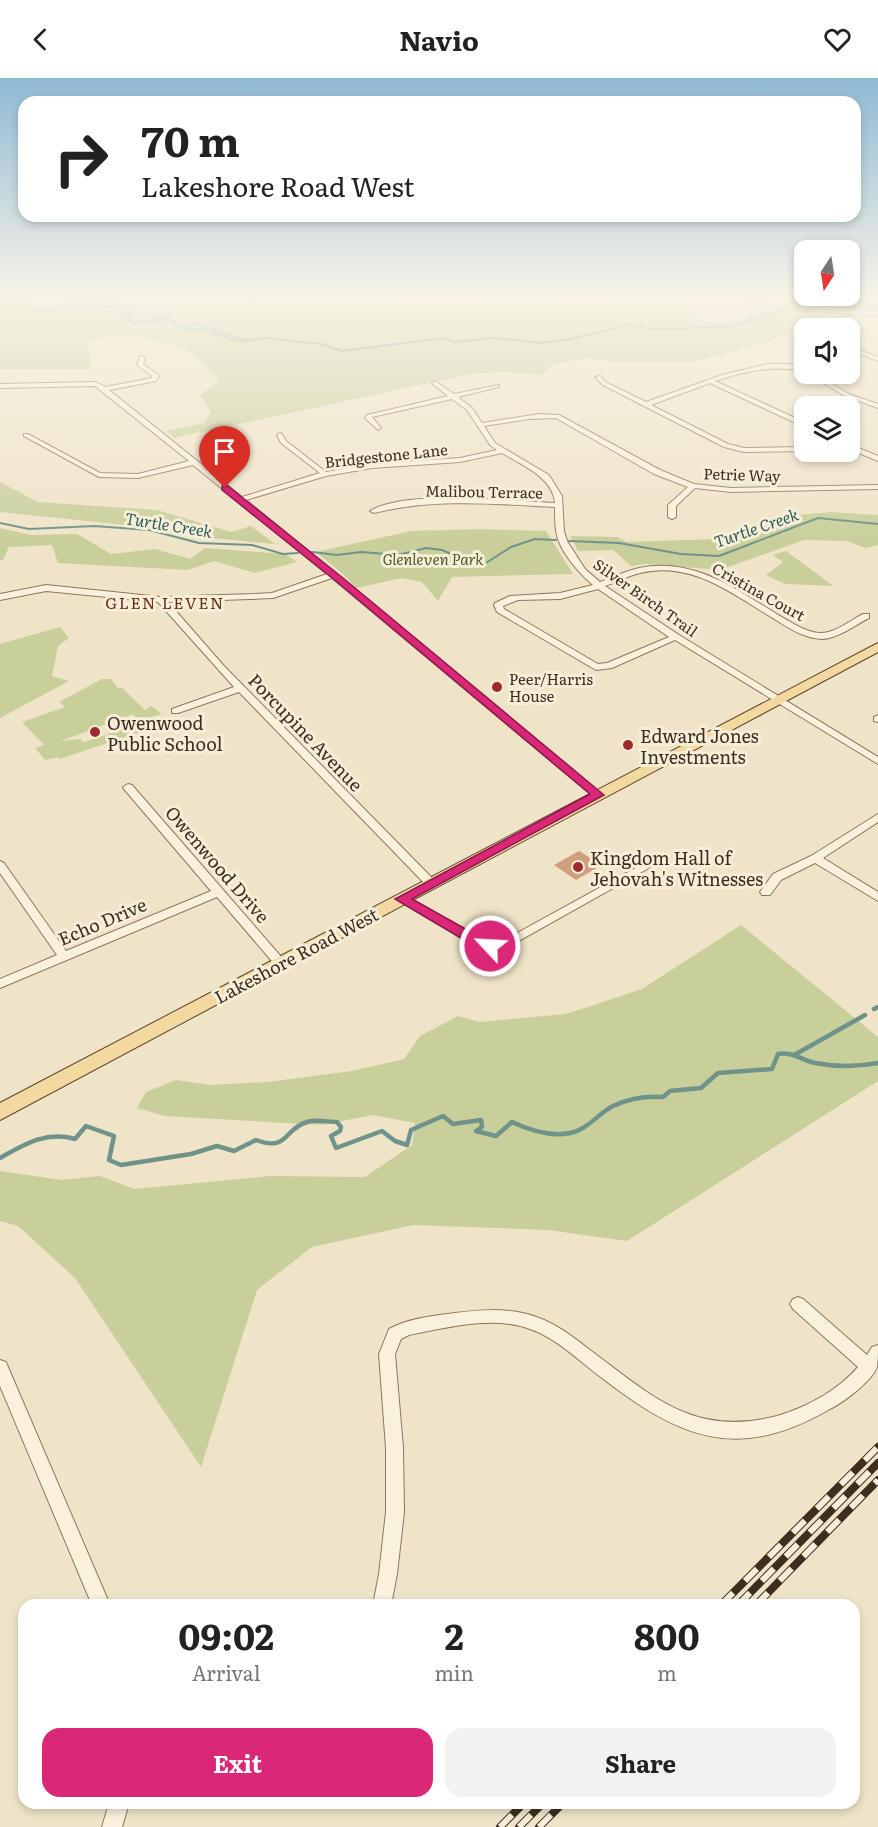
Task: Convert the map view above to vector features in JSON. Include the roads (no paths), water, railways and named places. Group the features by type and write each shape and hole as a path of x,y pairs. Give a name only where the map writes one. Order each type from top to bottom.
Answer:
{"main road":[{"name":"Lakeshore Road West","path":"0,1112 878,647"}],"street":[{"path":"104,389 154,380"},
{"path":"601,380 644,405 726,446 744,450 794,449"},
{"path":"644,405 719,380"},
{"path":"712,382 794,420"},
{"name":"Silver Birch Trail","path":"435,383 470,409 492,444 543,475 558,496 560,531 566,547 582,571 676,637 878,760"},
{"path":"0,386 96,384 104,389 598,795"},
{"path":"828,384 847,395 878,406"},
{"path":"378,428 368,418 369,416 496,386"},
{"name":"Petrie Way","path":"480,425 543,415 557,416 657,472 693,486 731,490 878,487"},
{"path":"26,435 99,475 138,476 195,462"},
{"path":"280,435 283,442 325,474"},
{"path":"860,451 878,459"},
{"name":"Bridgestone Lane","path":"240,500 325,474 372,466 460,460 503,452"},
{"path":"672,517 672,505 693,486"},
{"name":"Malibou Terrace","path":"374,512 401,505 450,501 558,505"},
{"name":"Cristina Court","path":"601,586 640,571 656,569 699,574 723,583 796,628 818,636 825,636 866,616"},
{"path":"0,597 46,588 161,600 264,596 332,576"},
{"path":"601,586 554,597 508,598 501,601 499,607 500,610 596,667 609,666 676,637"},
{"name":"Porcupine Avenue","path":"161,600 241,688 431,884"},
{"path":"175,711 241,688"},
{"name":"Owenwood Drive","path":"128,787 280,963"},
{"path":"766,892 777,877 815,858 878,817"},
{"path":"815,858 878,897"},
{"path":"402,899 481,944 501,947 652,862"},
{"path":"0,865 64,957"},
{"name":"Echo Drive","path":"0,984 218,892"},
{"path":"798,1304 869,1367"},
{"path":"384,1599 396,1505 387,1354 395,1334 406,1328 486,1317 530,1322 575,1347 654,1408 697,1426 729,1433 757,1430 813,1412 842,1394 869,1367 878,1352"},
{"path":"0,1367 98,1599"},
{"path":"112,1827 117,1809"}],"waterway":[{"name":"Turtle Creek","path":"569,541 619,543 681,554 719,556 818,518 878,524"},
{"name":"Turtle Creek","path":"0,523 29,529 94,526 149,530 199,543 252,545 283,554 298,553"},
{"name":"Turtle Creek","path":"312,552 337,555 361,552 398,555 426,548 442,550 473,563 486,563 511,547 535,539 556,540"},
{"path":"874,1009 878,1007"},
{"path":"796,1054 865,1015"},
{"path":"0,1158 36,1140 55,1137 75,1139 86,1126 114,1136 109,1160 121,1165 191,1154 217,1146 234,1151 256,1140 275,1143 285,1138 299,1125 314,1121 337,1122 341,1127 340,1131 331,1136 336,1148 382,1131 395,1141 407,1145 411,1130 443,1116 453,1124 481,1120 482,1127 476,1131 496,1136 512,1122 540,1132 563,1134 582,1128 613,1106 644,1098 663,1097 670,1091 701,1088 718,1073 772,1069 778,1054 788,1054 815,1063 831,1065 854,1066 878,1063"}],"railway":[{"path":"727,1599 878,1447"},
{"path":"744,1599 878,1463"},
{"path":"762,1599 878,1480"},
{"path":"500,1827 518,1809"},
{"path":"519,1827 537,1809"},
{"path":"539,1827 557,1809"}],"place":[{"name":"Peer/Harris House","path":"497,687"},
{"name":"Owenwood Public School","path":"95,732"},
{"name":"Edward Jones Investments","path":"628,745"},
{"name":"Kingdom Hall of Jehovah's Witnesses","path":"578,867"}],"district":[{"name":"GLEN LEVEN","path":"165,602"}],"park label":[{"name":"Glenleven Park","path":"433,558"}]}
